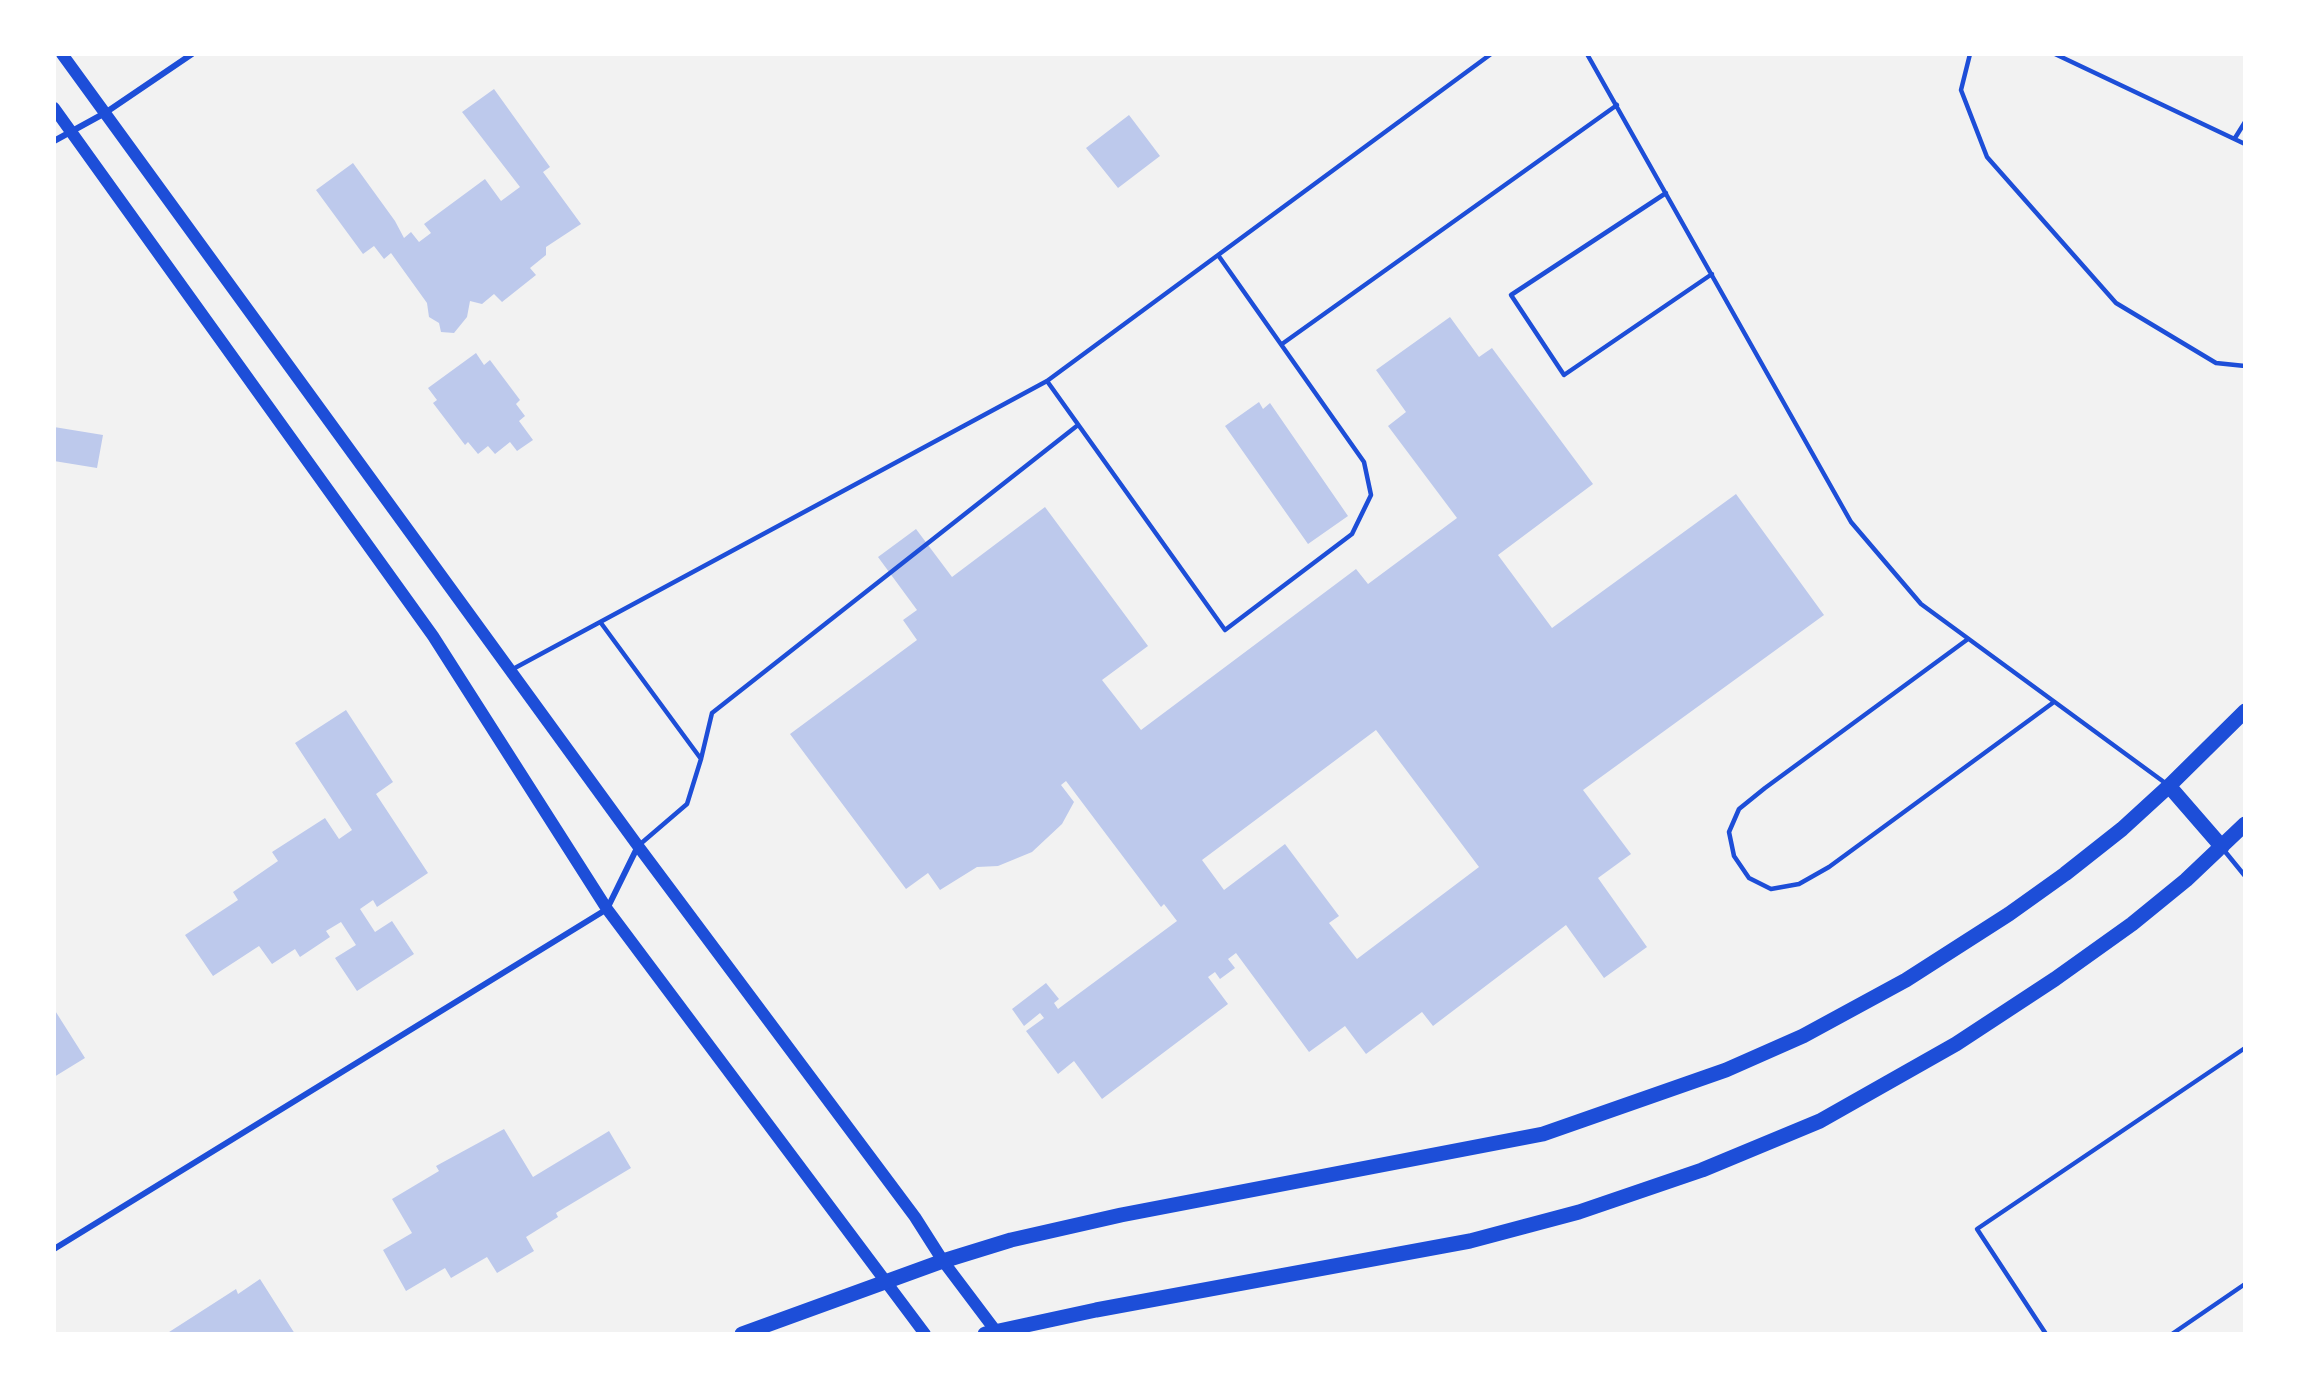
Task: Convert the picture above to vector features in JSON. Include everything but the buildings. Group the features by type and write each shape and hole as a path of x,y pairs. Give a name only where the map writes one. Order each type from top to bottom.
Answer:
{"main road":[{"path":"62,54 638,846 915,1217 993,1333 1106,1308 1470,1241 1579,1212 1702,1170 1820,1121 1956,1044 2055,980 2132,924 2186,880 2245,824"},
{"path":"54,108 433,636 607,909 925,1334"},
{"path":"742,1334 943,1261 1011,1240 1120,1215 1543,1134 1725,1070 1803,1036 1924,968 2009,914 2122,829 2245,711"},
{"path":"2169,786 2222,847"}],"street":[{"path":"54,141 105,113 192,54"},
{"path":"54,1249 607,909 638,846"}],"lane":[{"path":"510,671 1047,381 1491,54"},
{"path":"1587,54 1851,522 1921,604 2169,786"},
{"path":"1970,54 1962,90 1987,157 2116,303 2216,363 2245,366"},
{"path":"2055,54 2245,144"},
{"path":"1282,344 1617,105"},
{"path":"2235,138 2245,122"},
{"path":"1666,193 1511,295 1564,375 1712,274"},
{"path":"1047,381 1226,630 1352,534 1371,495 1364,462 1218,255"},
{"path":"638,846 687,804 712,713 1078,425"},
{"path":"600,623 701,759"},
{"path":"1968,639 1765,788 1740,809 1729,832 1734,856 1749,878 1771,889 1799,884 1829,867 2054,702"},
{"path":"2222,847 2245,876"},
{"path":"2046,1334 1977,1229 2243,1050 2245,1056"},
{"path":"2172,1334 2245,1284"}]}
